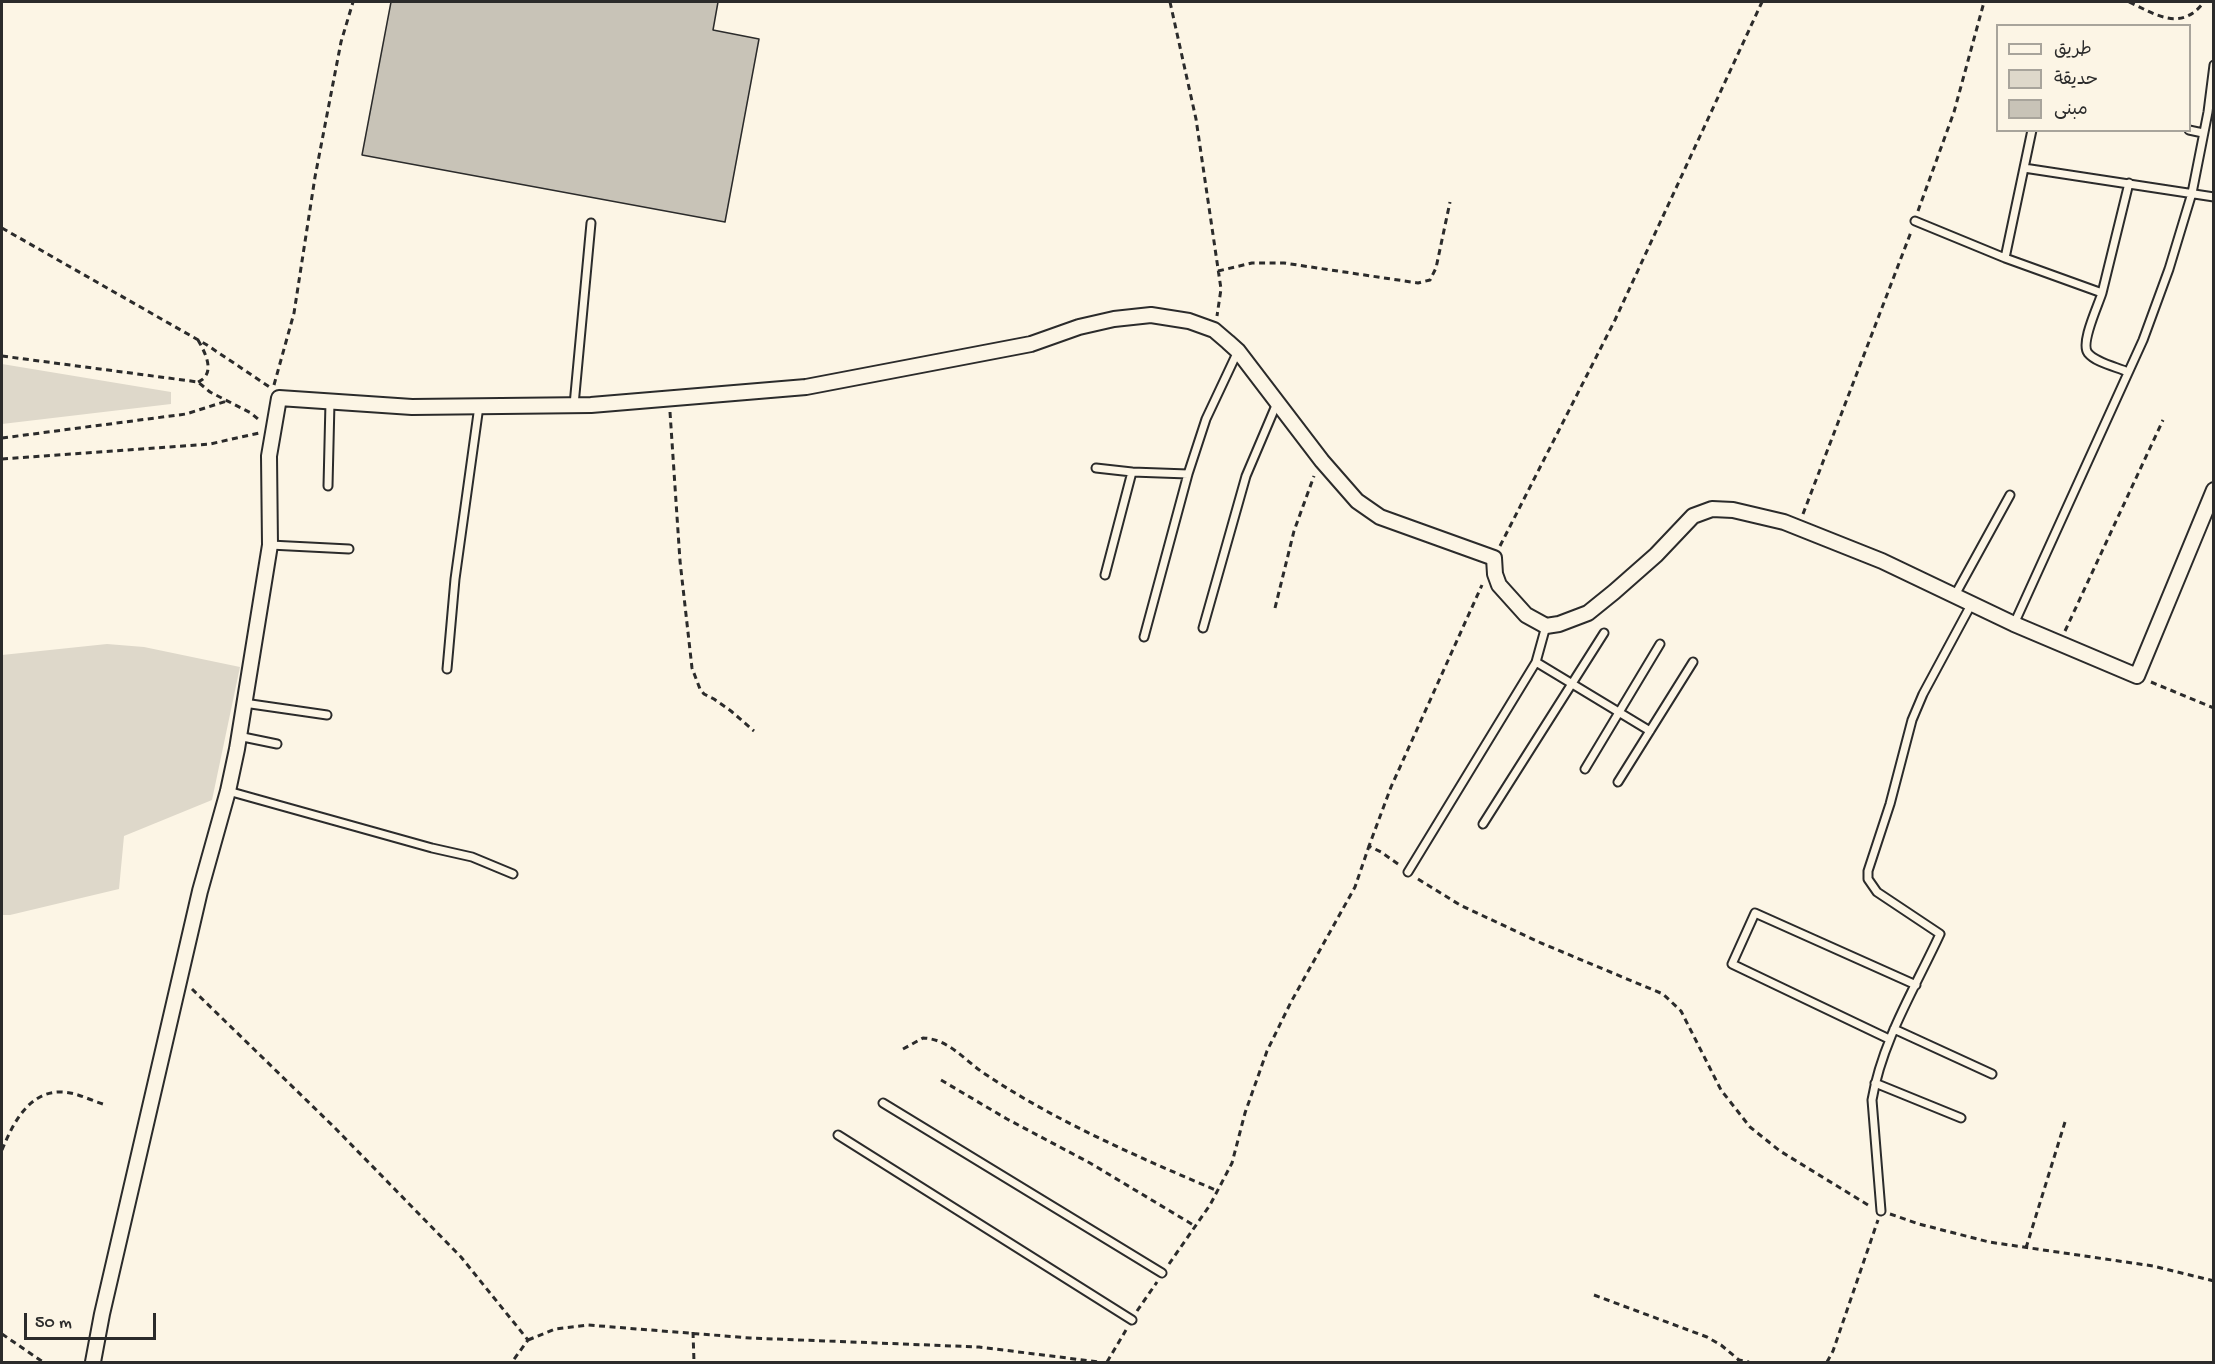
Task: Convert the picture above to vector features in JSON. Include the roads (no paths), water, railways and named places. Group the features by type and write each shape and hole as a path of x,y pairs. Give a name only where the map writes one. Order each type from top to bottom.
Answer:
{"street":[{"path":"93,1362 200,891 228,790 270,545 269,456 279,398 412,407 574,405 806,387 1031,344 1079,327 1114,319 1150,315 1189,321 1214,330 1238,351 1322,461 1357,501 1380,517 1494,558 1499,585 1526,615 1546,626 1559,624 1588,613 1656,555 1693,516 1712,509 1733,510 1798,528 1882,561 2014,624 2137,676 2214,490"}],"lane":[{"path":"2014,624 2143,340 2169,269 2192,193 2214,65"},
{"path":"2191,130 2203,133"},
{"path":"2005,258 2032,132"},
{"path":"2024,168 2214,196"},
{"path":"2128,372 2094,357 2087,352 2085,345 2102,293 2129,183"},
{"path":"1915,221 2005,258 2102,293"},
{"path":"574,405 591,223"},
{"path":"1144,637 1188,474 1206,419 1238,351"},
{"path":"328,486 330,402"},
{"path":"1203,628 1246,476 1277,404"},
{"path":"447,669 455,579 479,406"},
{"path":"1096,468 1188,474"},
{"path":"1105,575 1132,472"},
{"path":"1955,595 2010,495"},
{"path":"270,545 349,549"},
{"path":"1881,1211 1872,1100 1875,1083 1889,1039 1940,934 1877,892 1868,879 1868,871 1890,804 1912,720 1923,694 1972,603"},
{"path":"1408,872 1536,662 1546,626"},
{"path":"1484,824 1604,633"},
{"path":"1585,769 1660,644"},
{"path":"1536,662 1650,731"},
{"path":"1618,782 1693,662"},
{"path":"244,703 327,715"},
{"path":"238,736 277,744"},
{"path":"228,790 432,848 472,857 513,874"},
{"path":"1889,1039 1732,964 1755,913 1916,985"},
{"path":"1894,1029 1992,1074"},
{"path":"1875,1083 1961,1118"},
{"path":"883,1103 1162,1273"},
{"path":"838,1135 1132,1320"}]}
